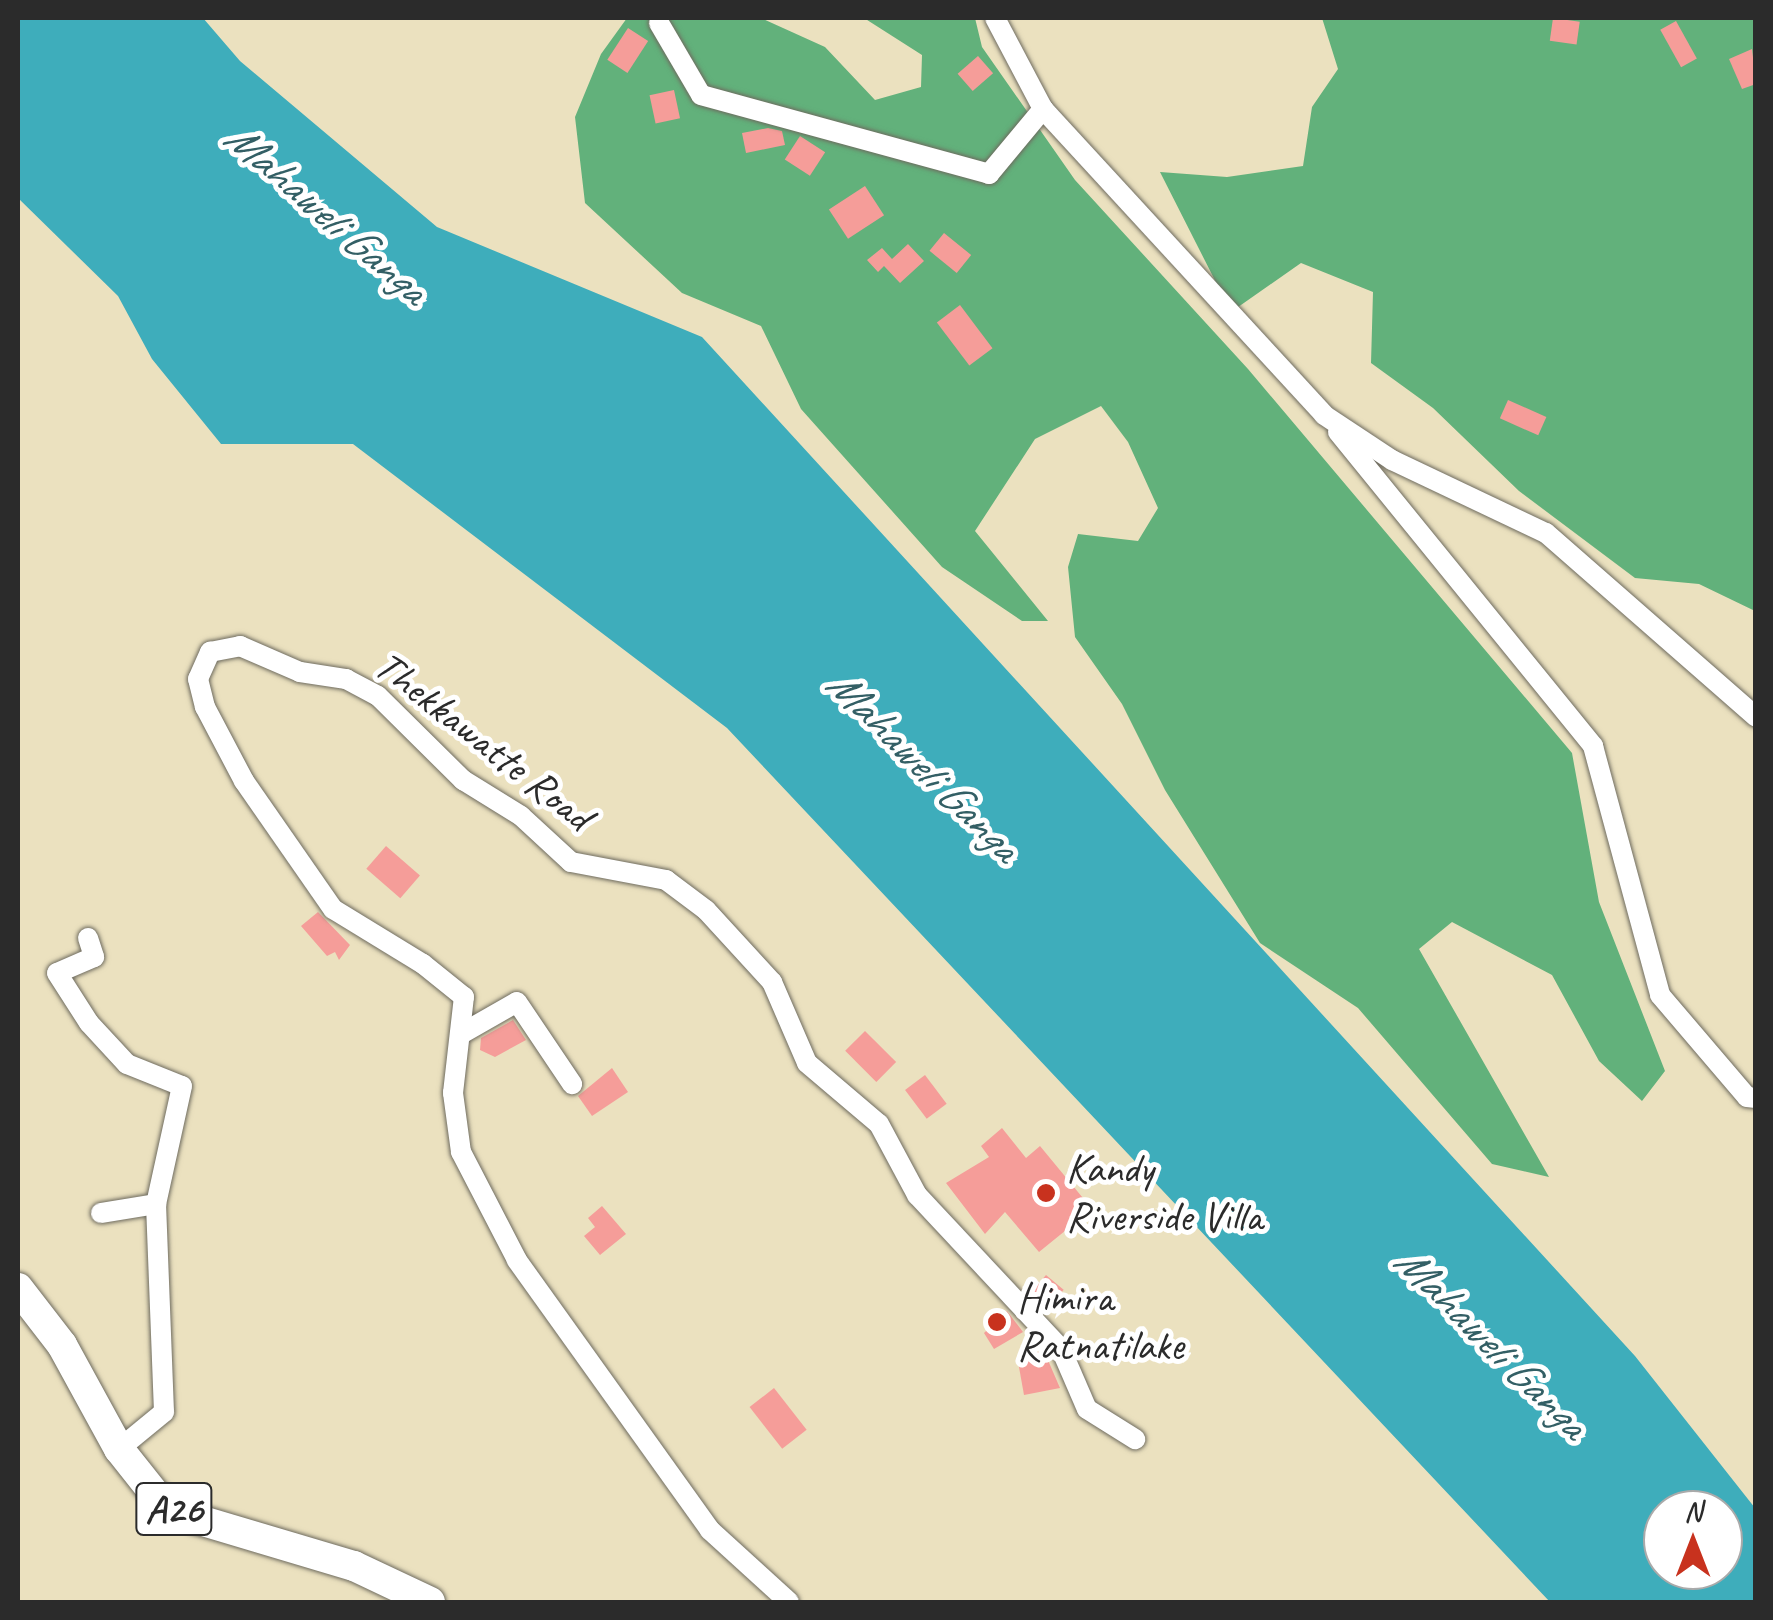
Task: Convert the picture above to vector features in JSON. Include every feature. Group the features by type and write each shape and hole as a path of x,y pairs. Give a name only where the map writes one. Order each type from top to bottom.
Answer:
{"highway":[{"name":"A26","path":"18,1288 62,1345 119,1449 148,1488 183,1514 329,1557 430,1602"}],"street":[{"path":"995,18 1043,109 1324,415 1593,746 1660,995 1748,1097 1756,1098"},
{"path":"659,23 701,95 989,174 1043,109"},
{"path":"1324,415 1392,460 1546,532 1756,717"},
{"name":"Thekkawatte Road","path":"789,1602 710,1530 517,1260 461,1152 452,1093 464,997 423,964 333,909 244,780 202,693 198,680 210,652 240,646 287,668 346,679 378,696 463,780 521,816 571,862 666,880 706,910 772,982 807,1063 879,1124 918,1195 1062,1349 1087,1409 1135,1439"},
{"path":"88,938 94,957 57,973 88,1023 127,1064 182,1086 156,1204 164,1412 119,1449"},
{"path":"461,1034 517,1002 572,1084"},
{"path":"101,1212 156,1204"}],"green space":[{"path":"627,18 761,18 825,47 875,100 921,87 922,55 864,18 975,18 982,47 1075,180 1248,369 1572,753 1599,902 1665,1071 1642,1101 1599,1061 1552,975 1452,922 1419,949 1549,1177 1492,1164 1358,1008 1260,943 1165,790 1122,704 1075,637 1068,567 1078,534 1138,541 1158,508 1128,442 1101,406 1035,439 975,531 1048,621 1022,621 942,567 801,409 761,326 682,293 585,203 575,117 601,54"},
{"path":"1322,18 1755,18 1755,611 1699,584 1635,578 1519,491 1433,408 1371,363 1373,292 1301,263 1231,312 1160,172 1227,177 1303,166 1312,107 1338,69"}],"water":[{"name":"Mahaweli Ganga","path":"18,18 203,18 240,61 437,227 702,337 1635,1356 1741,1490 1643,1490 1643,1590 1743,1590 1743,1493 1755,1508 1755,1602 1550,1602 727,728 353,444 221,444 152,359 118,296 18,198"}],"building":[{"path":"1553,18 1580,22 1577,45 1550,41"},
{"path":"1676,21 1697,59 1681,67 1660,30"},
{"path":"628,28 648,41 627,73 607,60"},
{"path":"1752,49 1756,84 1742,89 1729,59"},
{"path":"978,56 993,73 973,91 958,74"},
{"path":"674,90 680,118 656,124 650,95"},
{"path":"768,128 782,131 785,145 746,153 742,133"},
{"path":"800,136 825,152 810,176 785,159"},
{"path":"865,186 884,215 848,239 829,209"},
{"path":"944,233 971,255 957,273 930,251"},
{"path":"908,244 924,261 900,283 884,266 878,272 867,260 882,248 892,259"},
{"path":"960,305 992,348 969,366 937,322"},
{"path":"1508,400 1546,417 1538,435 1500,418"},
{"path":"386,846 420,876 400,898 366,869"},
{"path":"318,912 350,945 339,960 335,952 327,956 301,926"},
{"path":"513,1020 526,1040 495,1057 480,1050 481,1038"},
{"path":"865,1031 896,1062 876,1082 845,1051"},
{"path":"612,1068 628,1092 592,1116 578,1096"},
{"path":"925,1075 947,1104 927,1119 905,1090"},
{"path":"1002,1128 1026,1158 1040,1146 1092,1209 1039,1252 1005,1212 985,1234 946,1183 989,1157 981,1146"},
{"path":"602,1206 626,1234 600,1255 584,1236 595,1227 588,1218"},
{"path":"1046,1275 1064,1290 1049,1307 1032,1292"},
{"path":"1007,1311 1023,1332 994,1349 984,1333"},
{"path":"1044,1351 1060,1388 1024,1395 1017,1356"},
{"path":"774,1388 807,1430 782,1449 750,1407"}],"place":[{"name":"Kandy Riverside Villa","path":"1046,1193"},
{"name":"Himira Ratnatilake","path":"997,1322"}]}
